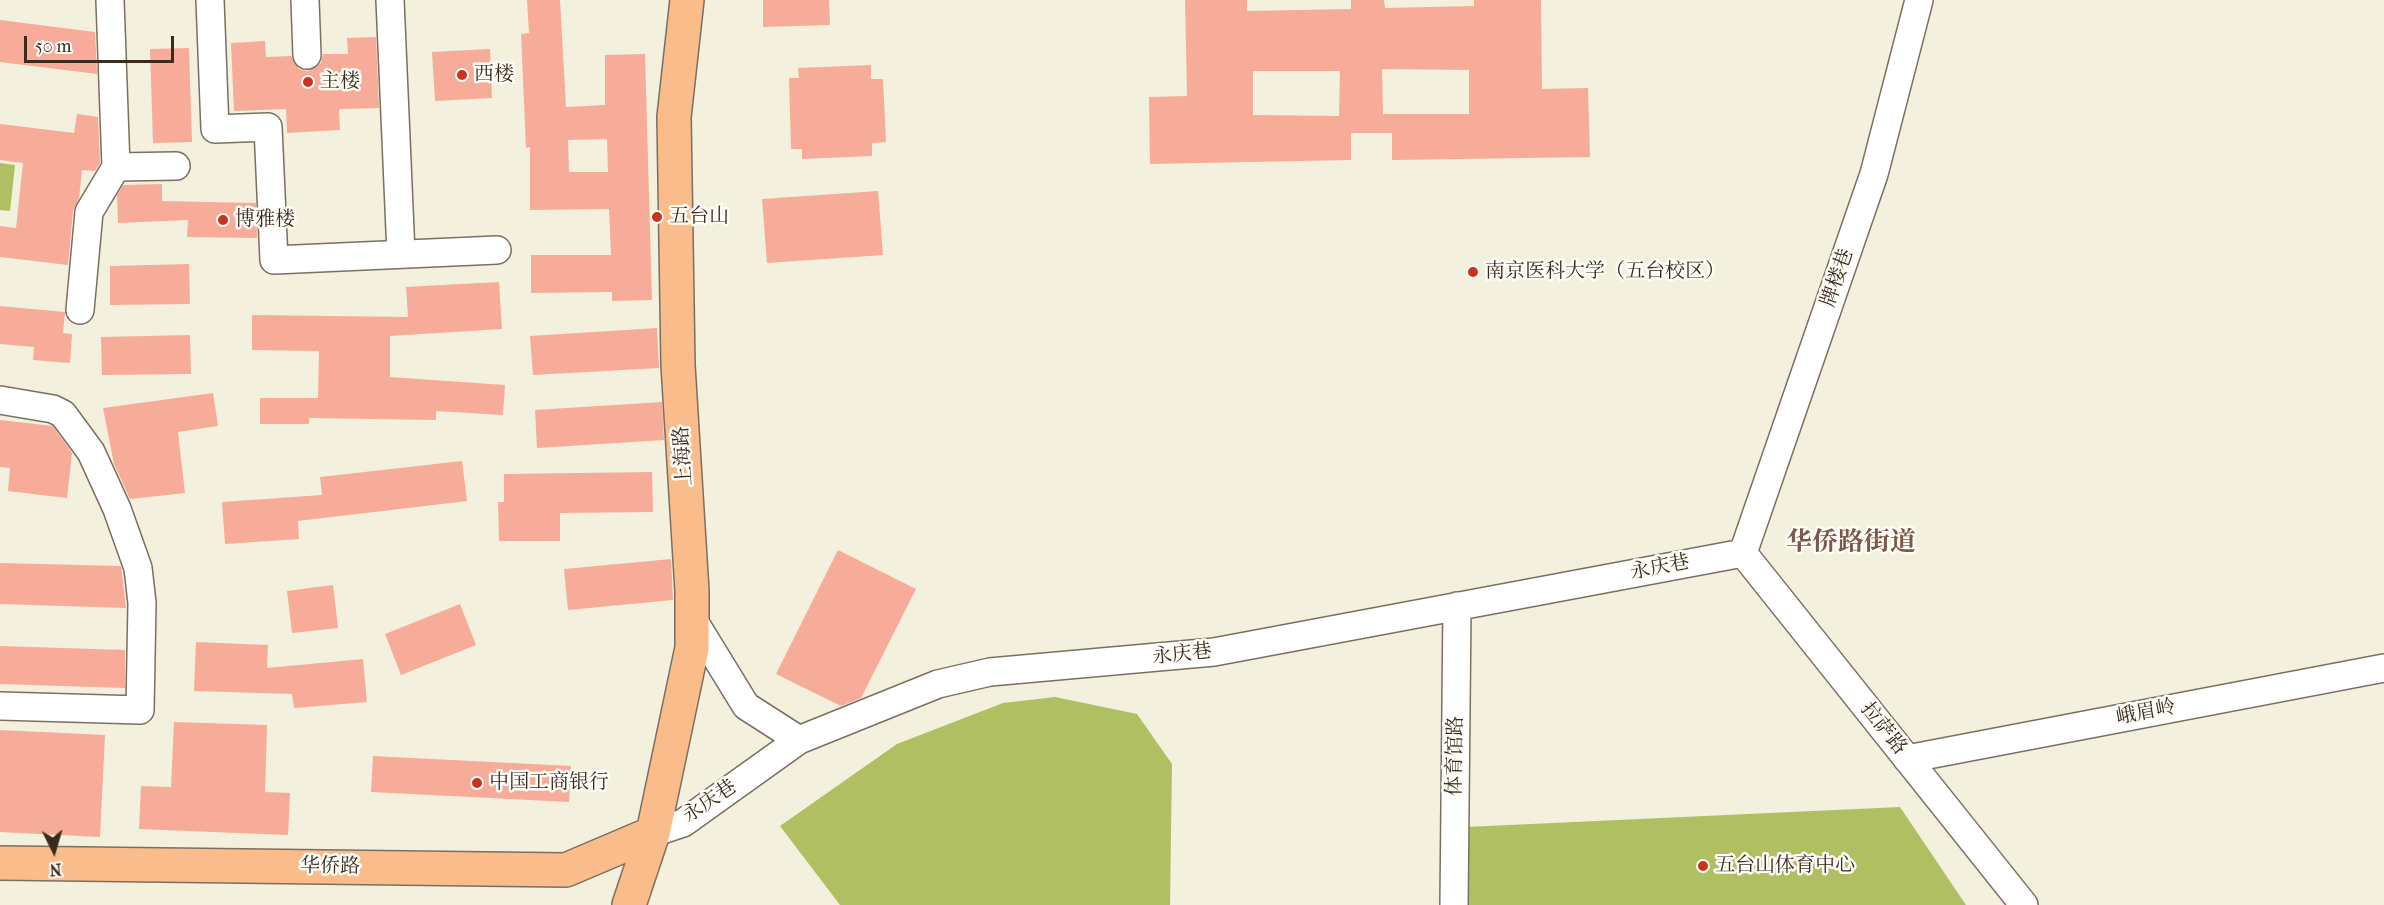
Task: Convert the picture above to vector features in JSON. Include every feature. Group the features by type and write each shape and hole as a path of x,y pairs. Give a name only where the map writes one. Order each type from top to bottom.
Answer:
{"main road":[{"name":"上海路","path":"629,905 653,833 692,648 678,365 674,117 687,0"},
{"name":"华侨路","path":"0,863 566,870 653,833"}],"street":[{"path":"81,310 89,212 116,167 110,0"},
{"path":"210,0 216,129 268,127 274,260 497,250"},
{"path":"305,0 308,55"},
{"path":"390,0 401,255"},
{"name":"牌楼巷","path":"1743,552 1874,174 1919,0"},
{"path":"116,167 176,166"},
{"path":"0,400 58,411 75,429 95,458 117,509 138,568 142,603 140,710 0,705"},
{"name":"永庆巷","path":"653,833 683,822 799,740 938,684 990,672 1214,652 1743,552"},
{"name":"拉萨路","path":"1743,552 2024,905"},
{"name":"体育馆路","path":"1454,905 1457,606"},
{"path":"692,618 746,706 799,740"},
{"name":"峨眉岭","path":"1907,759 2384,668"}],"green space":[{"path":"0,163 15,165 10,211 0,210"},
{"path":"1055,697 1137,714 1172,764 1170,905 840,905 780,826 897,744 1003,703"},
{"name":"五台山体育中心","path":"1900,807 1966,905 1466,905 1466,827"}],"building":[{"path":"527,0 560,0 566,107 605,105 605,55 645,54 652,300 612,301 612,292 531,293 531,255 611,255 609,209 530,210 530,147 526,148 521,34 529,33","holes":["607,139 608,172 569,172 568,140"]},
{"path":"763,0 829,0 830,25 763,27"},
{"path":"1185,0 1247,0 1247,11 1351,9 1351,0 1384,0 1385,8 1474,6 1474,0 1541,0 1542,89 1588,88 1590,157 1392,160 1392,133 1351,133 1351,160 1150,164 1149,97 1187,96","holes":["1382,69 1469,70 1469,114 1383,114","1253,71 1340,71 1339,116 1253,115"]},
{"path":"0,20 95,32 97,74 0,62"},
{"name":"主楼","path":"376,37 379,108 339,109 340,130 287,133 286,109 234,111 231,43 265,41 266,57 291,56 299,69 308,71 321,63 323,54 348,54 347,38"},
{"path":"189,48 192,142 153,143 150,49"},
{"name":"西楼","path":"490,49 492,98 435,101 432,52"},
{"path":"871,65 871,79 883,79 886,142 872,143 872,156 802,159 802,149 791,149 789,78 799,78 798,68"},
{"path":"77,114 98,117 100,163 95,171 82,170 79,198 73,211 68,265 0,257 0,226 16,228 23,163 0,160 0,124 74,133"},
{"path":"162,184 162,201 256,203 257,238 187,237 188,220 118,223 117,195 123,185"},
{"path":"878,191 883,255 767,263 762,199"},
{"path":"189,264 190,304 110,305 110,266"},
{"path":"499,282 502,329 390,336 390,377 505,385 503,415 436,411 436,420 309,418 309,424 260,424 260,398 318,398 319,351 252,350 252,315 408,317 406,287"},
{"path":"0,306 65,312 63,333 72,334 70,363 33,360 34,347 0,344"},
{"path":"657,328 659,368 533,375 530,336"},
{"path":"190,335 191,374 102,375 101,337"},
{"path":"213,393 218,426 178,432 185,493 130,499 114,464 103,408"},
{"path":"662,402 664,440 537,448 535,410"},
{"path":"0,420 53,426 72,453 67,498 8,491 10,468 0,467"},
{"path":"462,461 467,501 298,521 299,539 225,544 222,502 322,495 320,477"},
{"path":"652,472 653,512 560,513 560,541 499,541 498,502 504,502 504,474"},
{"path":"838,550 916,589 861,698 841,706 776,674"},
{"path":"671,559 673,600 568,610 564,569"},
{"path":"0,563 121,566 126,608 0,604"},
{"path":"333,585 338,628 292,633 287,591"},
{"path":"460,604 476,645 401,675 385,634"},
{"path":"196,642 268,645 267,668 363,659 367,702 294,708 292,694 194,691"},
{"path":"0,646 125,650 125,688 0,684"},
{"path":"174,722 267,725 265,792 290,793 288,835 139,829 141,786 171,787"},
{"path":"0,730 105,735 100,837 0,832"},
{"path":"373,756 571,766 569,802 371,792"}],"place":[{"name":"西楼","path":"462,75"},
{"name":"主楼","path":"308,82"},
{"name":"五台山","path":"657,217"},
{"name":"博雅楼","path":"223,220"},
{"name":"南京医科大学（五台校区）","path":"1473,272"},
{"name":"中国工商银行","path":"477,783"},
{"name":"五台山体育中心","path":"1703,866"}],"district":[{"name":"华侨路街道","path":"1851,544"}]}
